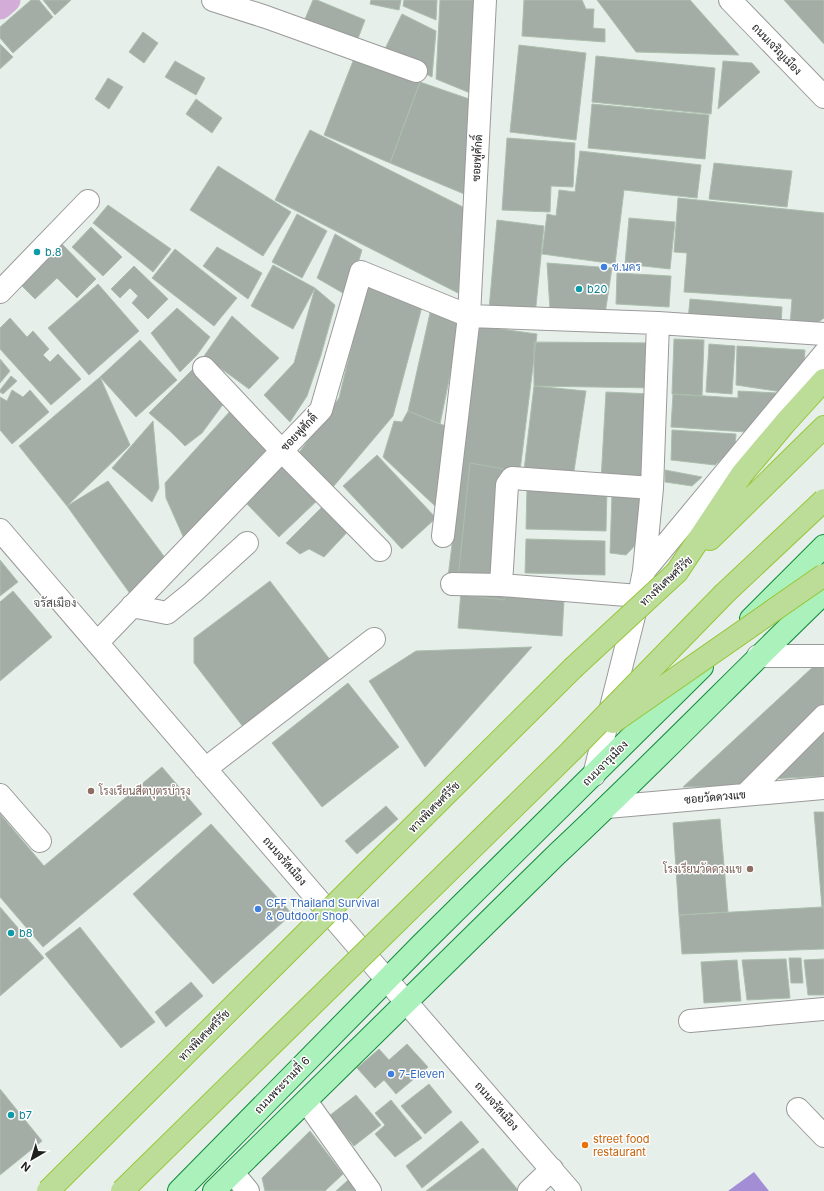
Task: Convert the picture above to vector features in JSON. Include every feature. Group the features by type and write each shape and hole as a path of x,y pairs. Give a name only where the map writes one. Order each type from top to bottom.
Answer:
{"highway":[{"path":"677,572 742,474 824,380"},
{"name":"ทางพิเศษศรีรัช","path":"48,1191 562,679 677,572 824,427"},
{"path":"122,1191 570,752 725,593 824,500"},
{"path":"570,752 824,575"}],"main road":[{"name":"ถนนจารุเมือง","path":"386,980 824,546"},
{"path":"214,1191 557,854 607,807 758,656 824,593"},
{"name":"ถนนพระรามที่ 6","path":"179,1191 386,980"}],"street":[{"path":"213,0 266,17 416,71"},
{"name":"ซอยฟูศักดิ์","path":"443,536 470,316 485,0"},
{"name":"ถนนเจริญเมือง","path":"730,0 824,97"},
{"path":"0,292 88,201"},
{"name":"ซอยฟูศักดิ์","path":"97,643 320,410 361,272 470,316"},
{"path":"470,316 658,323 824,334"},
{"path":"594,774 644,571 652,488 658,323"},
{"path":"644,571 824,354"},
{"path":"204,368 281,450 380,550"},
{"path":"501,585 507,485 512,478 652,488"},
{"name":"ถนนจรัสเมือง","path":"0,530 386,980 570,1191"},
{"path":"132,606 167,613 193,592 247,543"},
{"path":"452,584 501,585 639,596"},
{"path":"205,769 374,639"},
{"path":"758,656 824,656"},
{"path":"746,794 824,716"},
{"name":"ซอยวัดดวงแข","path":"607,807 824,788"},
{"path":"0,794 40,841"},
{"path":"690,1021 824,1008"},
{"path":"306,1101 370,1191"},
{"path":"798,1109 824,1136"},
{"path":"529,1191 552,1170"},
{"path":"232,1173 248,1191"}],"shaded area":[{"path":"754,1172 769,1191 728,1191"}],"building":[{"path":"31,0 39,0 53,17 13,53 0,38 0,27"},
{"path":"43,0 71,0 55,15"},
{"path":"313,0 317,0 365,20 357,41 305,19"},
{"path":"371,0 401,0 399,10 370,4"},
{"path":"404,0 437,0 436,20 403,6"},
{"path":"440,0 480,0 475,95 436,79"},
{"path":"524,0 582,0 586,9 594,9 593,28 605,29 605,42 522,36"},
{"path":"597,0 690,0 739,55 636,52"},
{"path":"784,0 824,0 824,44"},
{"path":"402,14 436,31 432,77 383,53"},
{"path":"143,32 158,43 144,63 129,52"},
{"path":"0,44 13,57 0,69"},
{"path":"519,45 586,53 576,140 510,132"},
{"path":"355,56 420,82 390,163 324,135"},
{"path":"596,56 715,68 711,114 592,102"},
{"path":"175,61 205,78 196,95 165,77"},
{"path":"723,61 752,63 760,72 718,109"},
{"path":"108,78 123,87 109,109 95,99"},
{"path":"420,82 475,101 469,196 390,163"},
{"path":"196,99 222,118 212,133 186,114"},
{"path":"592,104 709,115 705,159 588,148"},
{"path":"310,130 469,210 458,293 275,200"},
{"path":"507,138 575,143 573,187 551,186 550,212 502,210"},
{"path":"580,151 701,165 697,198 624,190 615,264 542,254 547,214 556,216 559,190 575,192"},
{"path":"714,163 792,171 787,207 709,199"},
{"path":"218,166 291,212 263,256 190,210"},
{"path":"678,198 824,213 824,318 813,326 790,325 792,299 684,292 687,253 674,252"},
{"path":"108,205 171,249 153,272 93,223"},
{"path":"297,214 327,231 302,278 272,262"},
{"path":"629,218 675,222 670,269 625,264"},
{"path":"497,220 544,226 534,326 488,320"},
{"path":"91,227 122,257 103,276 72,247"},
{"path":"335,234 362,250 348,296 317,278"},
{"path":"62,244 96,279 77,298 57,278 35,299 20,284"},
{"path":"217,247 262,273 248,299 203,266"},
{"path":"175,249 237,298 214,326 152,278"},
{"name":"b20","path":"547,263 612,268 605,314 550,310"},
{"path":"273,265 315,288 293,329 251,306"},
{"path":"134,266 168,299 148,319 132,303 138,296 130,288 120,298 111,289"},
{"path":"617,273 671,276 669,307 616,304"},
{"path":"367,282 423,303 393,416 333,487 298,454 339,398"},
{"path":"98,284 139,331 89,375 48,328"},
{"path":"315,288 335,305 321,355 307,396 290,422 264,395 294,363"},
{"path":"690,299 782,307 781,328 688,320"},
{"path":"432,304 462,316 440,424 408,411"},
{"path":"177,308 210,337 197,355 180,372 151,333"},
{"path":"232,316 279,358 249,389 204,356"},
{"path":"10,318 27,337 33,331 49,349 43,355 50,362 58,354 81,379 51,405 0,349 0,328"},
{"path":"479,326 537,334 504,600 446,593"},
{"path":"674,339 704,340 702,396 672,394"},
{"path":"140,340 177,380 136,417 100,377"},
{"path":"534,342 655,343 655,388 534,386"},
{"path":"709,344 735,346 732,394 706,392"},
{"path":"737,346 805,350 803,380 789,393 736,385"},
{"path":"0,359 10,371 0,383"},
{"path":"195,367 227,399 202,433 185,446 149,413"},
{"path":"11,376 17,381 3,394 0,390"},
{"path":"100,377 130,445 67,506 19,446"},
{"path":"534,386 586,391 573,478 524,470"},
{"path":"12,390 23,397 30,390 49,412 12,444 0,430 0,397 7,401"},
{"path":"738,391 778,393 746,432 671,427 673,394 738,398"},
{"path":"606,392 652,394 647,483 601,480"},
{"path":"232,409 273,446 186,543 166,498 165,483"},
{"path":"408,411 448,427 435,506 383,457 394,421 402,422"},
{"path":"153,421 159,488 152,502 112,468"},
{"path":"672,430 736,434 735,447 715,465 671,460"},
{"path":"377,455 436,518 402,549 343,486"},
{"path":"287,460 322,496 279,537 247,504"},
{"path":"470,463 504,469 495,579 458,579"},
{"path":"665,470 702,477 692,486 665,482"},
{"path":"108,481 166,559 131,595 67,506"},
{"path":"527,486 607,489 606,531 526,529"},
{"path":"612,493 646,495 643,537 626,555 610,553"},
{"path":"326,503 352,527 324,557 309,549 300,554 286,543"},
{"path":"526,539 605,541 605,575 525,573"},
{"path":"0,560 18,582 0,596"},
{"path":"270,581 334,665 247,732 194,663 194,638"},
{"path":"13,591 52,637 0,681 0,602"},
{"path":"461,591 564,600 562,636 458,628"},
{"path":"532,647 425,767 369,681 416,651"},
{"path":"814,666 824,667 824,703 739,786 683,787"},
{"path":"348,683 399,747 322,807 272,743"},
{"path":"824,731 824,776 772,779"},
{"path":"162,767 202,814 43,947 0,897 0,814 44,866"},
{"path":"386,806 398,819 357,854 345,841"},
{"path":"814,812 824,812 824,907 822,907"},
{"path":"720,819 728,912 679,915 673,823"},
{"path":"211,824 292,914 213,984 133,894"},
{"name":"b8","path":"0,907 44,958 0,996"},
{"path":"824,907 824,949 682,954 679,915"},
{"path":"80,927 155,1022 121,1048 45,954"},
{"path":"789,958 801,958 803,983 791,983"},
{"path":"786,959 790,998 747,1000 742,960"},
{"path":"824,959 824,995 808,995 804,960"},
{"path":"737,960 741,1001 704,1003 701,962"},
{"path":"191,982 203,996 166,1027 155,1012"},
{"name":"7-Eleven","path":"407,1044 428,1067 396,1094 384,1080 375,1088 357,1068 379,1049 389,1060"},
{"path":"429,1084 452,1112 425,1134 401,1106"},
{"name":"b7","path":"0,1089 42,1141 0,1175"},
{"path":"356,1095 381,1125 354,1146 329,1116"},
{"path":"391,1100 422,1138 395,1157 375,1134 385,1125 375,1113"},
{"path":"461,1121 479,1142 422,1188 406,1166"},
{"path":"310,1131 343,1174 325,1191 265,1191 262,1178"},
{"path":"483,1148 518,1190 426,1191"},
{"path":"348,1180 358,1191 336,1191"}],"waterway":[{"path":"0,7 8,0"}],"place":[{"name":"b.8","path":"37,252"},
{"name":"ช.นคร","path":"604,267"},
{"name":"b20","path":"579,289"},
{"name":"โรงเรียนสีตบุตรบำรุง","path":"91,791"},
{"name":"โรงเรียนวัดดวงแข","path":"750,869"},
{"name":"CFF Thailand Survival & Outdoor Shop","path":"258,909"},
{"name":"b8","path":"11,933"},
{"name":"7-Eleven","path":"391,1074"},
{"name":"b7","path":"11,1115"},
{"name":"street food restaurant","path":"585,1145"}],"district":[{"name":"จรัสเมือง","path":"55,603"}]}
